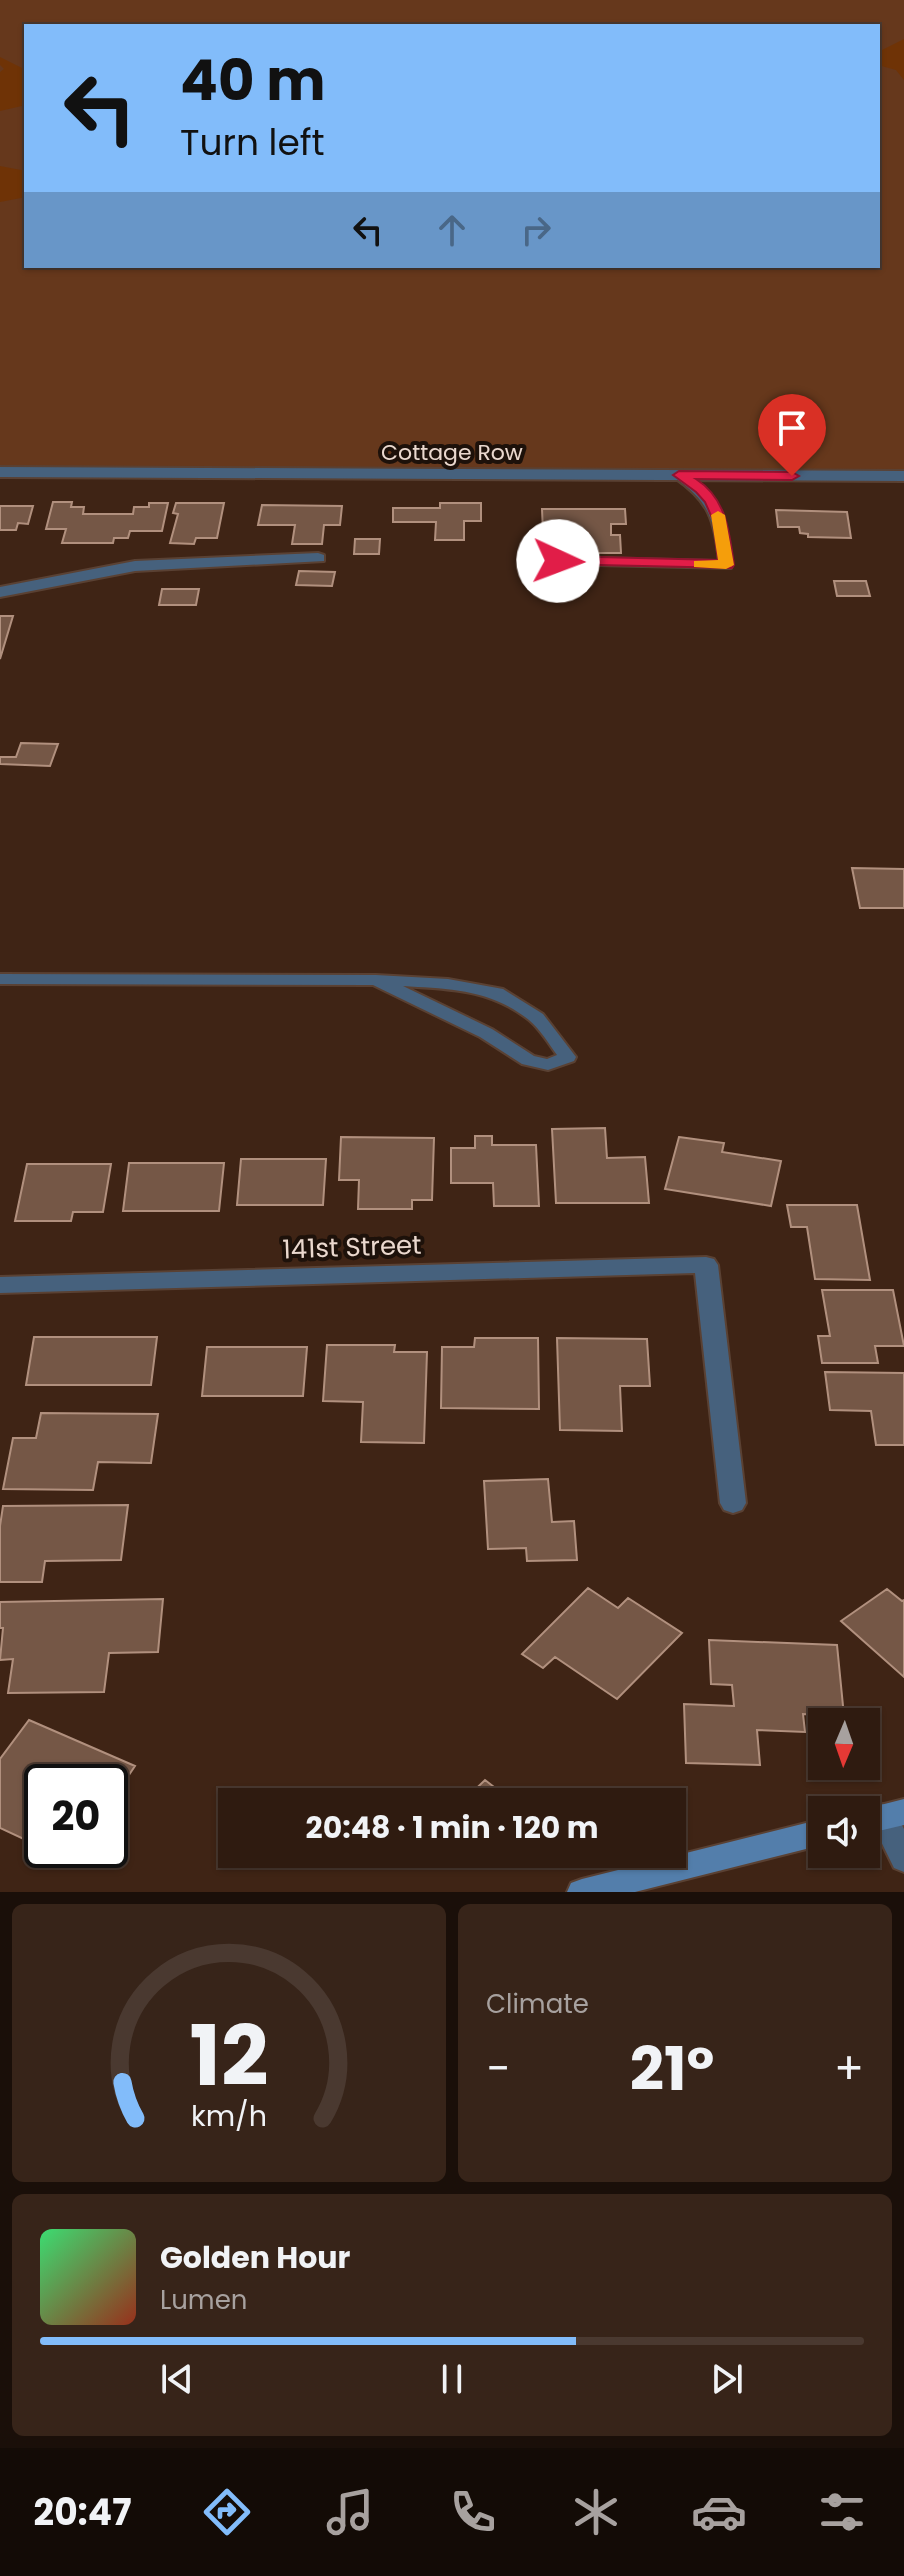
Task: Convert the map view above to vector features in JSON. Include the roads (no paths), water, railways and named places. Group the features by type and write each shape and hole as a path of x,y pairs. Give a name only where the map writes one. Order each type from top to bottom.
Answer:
{"main road":[{"path":"582,1892 808,1836"}],"street":[{"name":"Cottage Row","path":"0,472 904,476"},
{"path":"0,592 135,566 318,558"},
{"name":"141st Street","path":"0,1285 706,1265 733,1503"},
{"path":"884,1817 904,1859"}],"lane":[{"path":"558,561 726,565 720,520 711,501 701,489 679,475"},
{"path":"0,979 376,980 448,984 497,993 537,1018 568,1057 548,1065 528,1060 486,1033 376,980"}]}
